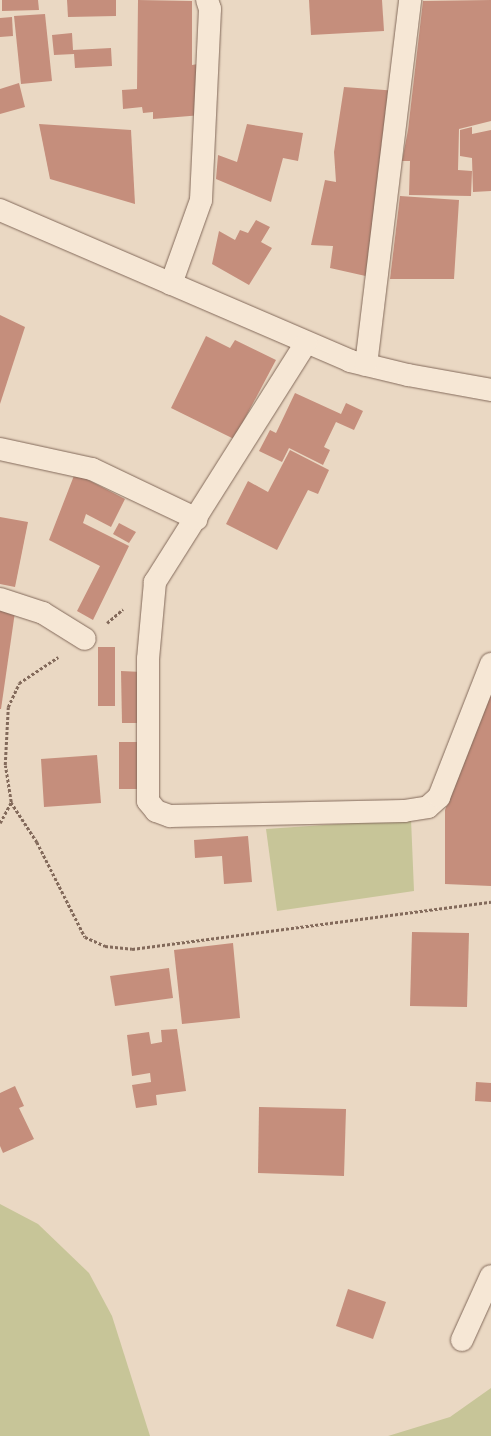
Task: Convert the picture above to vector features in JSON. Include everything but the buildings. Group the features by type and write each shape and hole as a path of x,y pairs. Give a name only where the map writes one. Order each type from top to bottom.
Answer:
{"street":[{"path":"171,284 201,200 210,9 207,0"},
{"path":"366,365 410,0"},
{"path":"0,210 306,342 366,365 491,390"},
{"path":"306,342 197,519 155,582 148,659 148,801 156,811 170,816 404,811 428,807 439,797 491,664"},
{"path":"0,449 92,469 197,519"},
{"path":"0,599 44,613 85,639"},
{"path":"462,1340 491,1276"}],"path":[{"path":"155,582 85,639 19,683 8,707 5,765 11,802 37,842 85,937 105,946 132,948 491,902"},
{"path":"0,823 11,802"}],"shaded area":[{"path":"411,819 414,891 277,911 266,829"},
{"path":"0,1204 38,1224 89,1273 112,1316 150,1436 0,1436"},
{"path":"491,1388 491,1436 388,1436 450,1417"}]}
